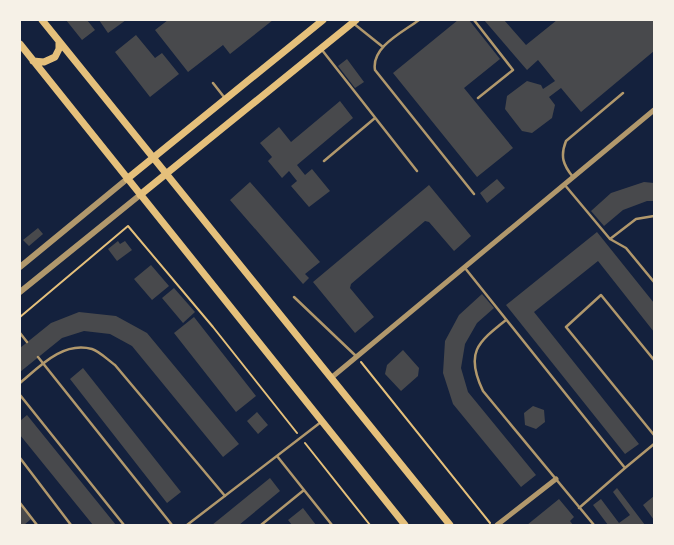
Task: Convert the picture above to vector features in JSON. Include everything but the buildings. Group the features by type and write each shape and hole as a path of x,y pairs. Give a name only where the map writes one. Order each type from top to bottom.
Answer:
{"main road":[{"path":"42,20 450,525"},
{"path":"127,179 323,20"},
{"path":"140,195 355,21"},
{"path":"33,61 44,62 56,58 59,50 58,42"},
{"path":"20,44 405,525"}],"street":[{"path":"331,378 463,266 654,110"},
{"path":"20,267 127,179"},
{"path":"20,292 140,195"},
{"path":"497,525 556,479"}],"lane":[{"path":"419,20 383,47 375,58 375,70 474,194"},
{"path":"474,20 513,70 478,98"},
{"path":"355,21 383,47"},
{"path":"321,49 417,171"},
{"path":"213,82 226,100"},
{"path":"574,177 564,163 563,152 566,141 623,93"},
{"path":"324,161 375,118"},
{"path":"564,184 610,239 626,248 654,282"},
{"path":"610,239 636,219 654,216"},
{"path":"463,266 625,468"},
{"path":"654,360 601,295 566,327 654,435"},
{"path":"294,297 357,357"},
{"path":"506,320 480,341 475,353 477,380 483,391 594,525"},
{"path":"20,333 27,342"},
{"path":"20,383 58,352 74,348 93,349 115,365 225,496"},
{"path":"38,357 172,525"},
{"path":"20,395 124,525"},
{"path":"187,525 322,421"},
{"path":"579,508 654,444"},
{"path":"277,456 332,525"},
{"path":"20,458 71,525"},
{"path":"262,525 304,490"},
{"path":"20,503 37,525"}],"path":[{"path":"20,317 128,226 213,327 370,525"},
{"path":"357,357 492,525"}]}
